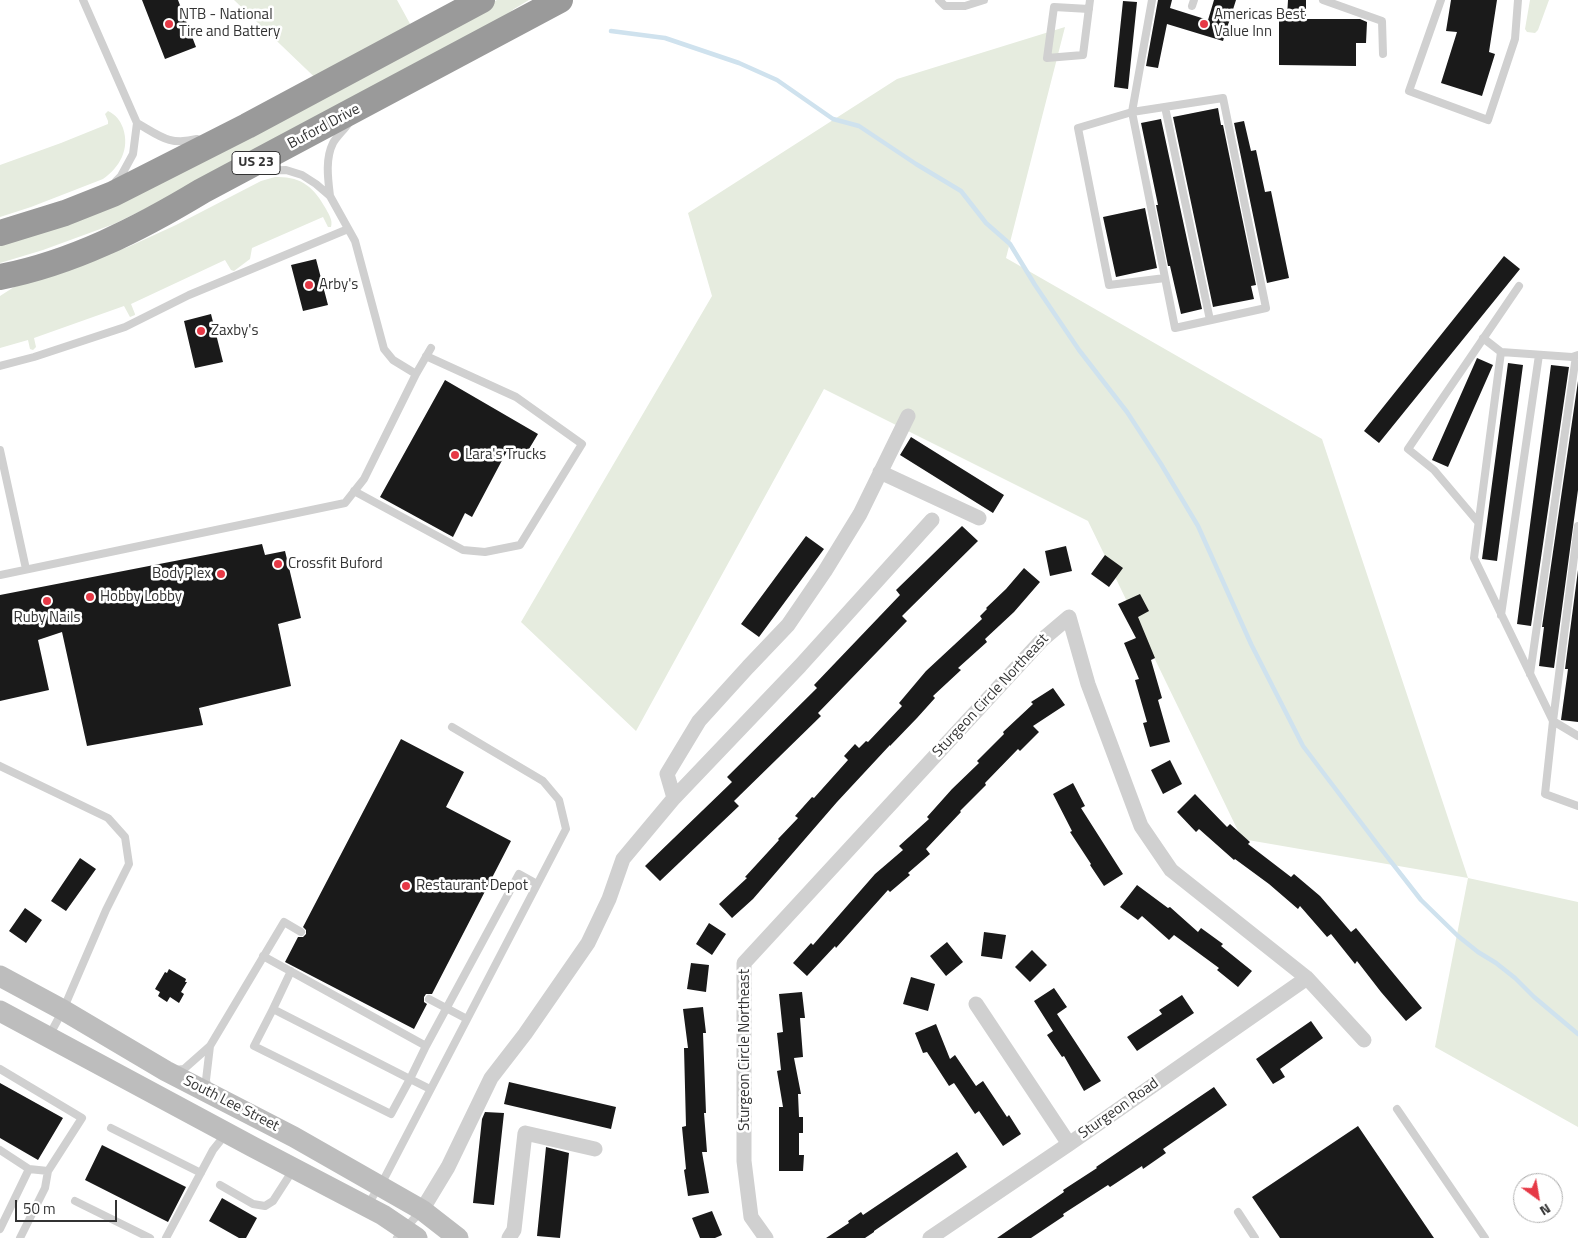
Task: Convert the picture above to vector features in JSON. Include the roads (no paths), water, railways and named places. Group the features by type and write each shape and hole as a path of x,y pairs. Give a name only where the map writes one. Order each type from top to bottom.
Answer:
{"highway":[{"name":"US 23","path":"0,233 65,213 114,194 247,126 482,0"},
{"name":"Buford Drive","path":"10,277 90,249 129,232 560,0"}],"main road":[{"name":"South Lee Street","path":"0,976 166,1071 294,1137 422,1210 458,1238"},
{"name":"South Lee Street","path":"0,1011 383,1215 407,1235"}],"street":[{"path":"674,798 667,774 699,721 788,625 825,571 855,522 908,416"},
{"path":"880,472 979,518"},
{"path":"422,1210 448,1167 491,1078 525,1034 588,943 609,899 623,859 674,798 800,666 932,520"},
{"name":"Sturgeon Circle Northeast","path":"766,1238 751,1217 744,1161 744,964 1043,638 1069,617 1088,684 1141,826 1171,870 1307,978 1364,1040"},
{"name":"Sturgeon Road","path":"930,1238 1069,1144 1307,978"},
{"path":"976,1004 1069,1144"},
{"path":"509,1238 514,1230 525,1133 595,1148"}],"lane":[{"path":"83,0 137,123 132,154 121,176 92,202"},
{"path":"939,0 945,6 965,6 984,0"},
{"path":"1089,9 1054,7 1048,58 1083,55 1089,9 1090,0"},
{"path":"1152,0 1132,112 1175,328 1266,308 1222,98 1132,112 1078,128 1109,285 1165,278"},
{"path":"1323,0 1382,20 1383,54"},
{"path":"1441,0 1409,91 1488,120 1515,39 1518,0"},
{"path":"1165,107 1210,320"},
{"path":"330,196 328,171 333,142 345,129 356,110"},
{"path":"137,123 170,142 187,142 247,126"},
{"path":"239,172 286,170 302,175 330,196 355,241 384,349 393,360 416,374"},
{"path":"0,366 34,357 125,327 190,295 348,229"},
{"path":"1478,522 1434,470 1408,449 1519,286"},
{"path":"1483,338 1501,352 1577,356 1530,674"},
{"path":"0,576 345,502 364,479 416,374 431,348"},
{"path":"1501,352 1474,558 1553,721 1578,736"},
{"path":"1502,615 1539,355"},
{"path":"354,491 463,550 484,552 520,545 582,444 516,397 426,356"},
{"path":"0,450 26,570"},
{"path":"1578,526 1545,794 1578,806"},
{"path":"367,1207 380,1186 566,829 559,800 543,781 452,727"},
{"path":"0,766 108,818 125,837 129,864 48,1037"},
{"path":"290,971 254,1046 391,1114 519,874 537,884"},
{"path":"166,1071 184,1068 210,1046 284,922 301,932"},
{"path":"263,956 426,1046"},
{"path":"429,999 467,1019"},
{"path":"273,1009 430,1089"},
{"path":"209,1093 206,1080 210,1046"},
{"path":"0,1069 82,1118 48,1171 45,1188 20,1238"},
{"path":"1397,1109 1484,1238"},
{"path":"111,1128 201,1173"},
{"path":"166,1238 213,1150 226,1133"},
{"path":"0,1150 29,1169 48,1171"},
{"path":"220,1185 254,1204 265,1206 273,1201 294,1168"},
{"path":"0,1229 29,1169"},
{"path":"75,1201 150,1238"},
{"path":"407,1235 422,1210"},
{"path":"1238,1212 1255,1238"}],"waterway":[{"path":"611,31 665,38 739,63 777,80 833,119 859,126 961,191 986,223 1010,244 1079,350 1127,412 1161,464 1198,526 1251,644 1303,746 1421,900 1458,936 1515,978 1534,997 1578,1034"}],"place":[{"name":"NTB - National Tire and Battery","path":"169,24"},
{"name":"Americas Best Value Inn","path":"1204,24"},
{"name":"Arby's","path":"309,285"},
{"name":"Zaxby's","path":"201,331"},
{"name":"Lara's Trucks","path":"455,455"},
{"name":"Crossfit Buford","path":"278,564"},
{"name":"BodyPlex","path":"221,574"},
{"name":"Hobby Lobby","path":"90,597"},
{"name":"Ruby Nails","path":"47,601"},
{"name":"Restaurant Depot","path":"406,886"}]}
